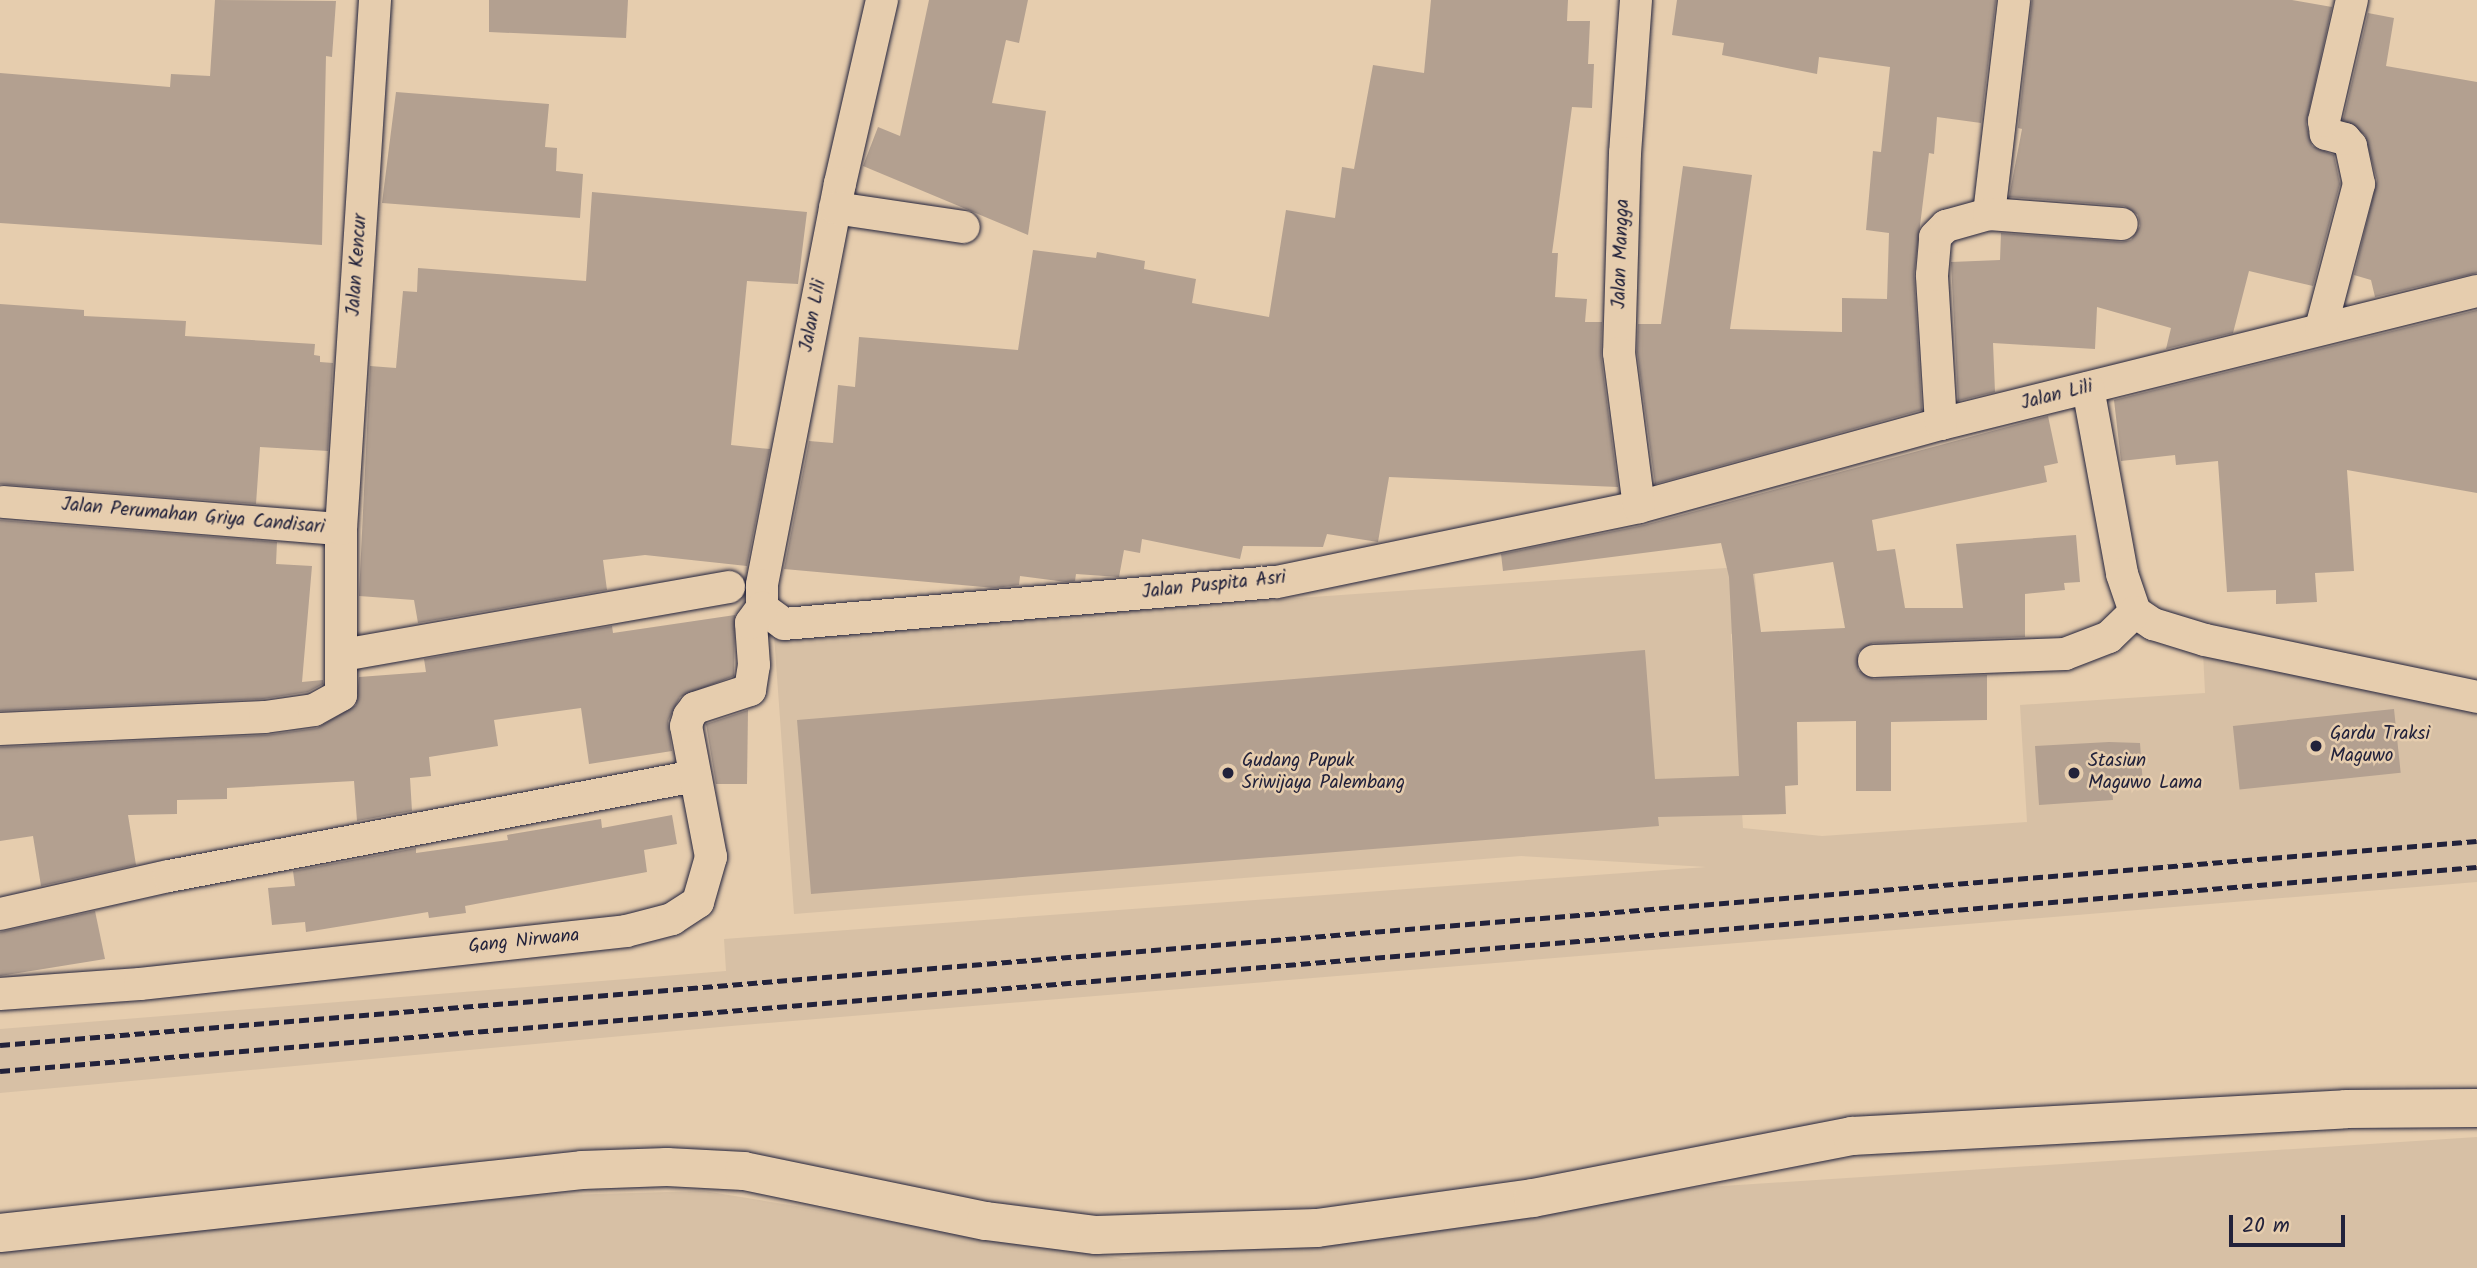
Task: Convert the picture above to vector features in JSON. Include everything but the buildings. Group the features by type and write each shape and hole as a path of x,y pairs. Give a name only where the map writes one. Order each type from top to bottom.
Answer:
{"street":[{"name":"Jalan Kencur","path":"341,529 375,0"},
{"name":"Jalan Lili","path":"773,616 761,585 835,208 882,0"},
{"name":"Jalan Mangga","path":"1636,0 1625,153 1619,353 1639,507"},
{"path":"1989,214 2014,0"},
{"path":"2321,328 2359,184 2351,146 2326,134 2324,121 2352,0"},
{"path":"835,208 964,227"},
{"path":"1941,424 1932,275 1935,237 1946,226 1989,214 2122,224"},
{"name":"Jalan Lili","path":"1639,507 1941,424 2477,291"},
{"path":"2088,388 2122,574 2135,612 2153,624 2205,640 2477,697"},
{"name":"Jalan Perumahan Griya Candisari","path":"0,729 265,717 314,710 341,695 343,655 341,529 4,502"},
{"name":"Jalan Puspita Asri","path":"773,616 1277,582 1639,507"},
{"path":"343,655 729,587"},
{"path":"1874,661 2065,654 2109,637 2135,612"},
{"name":"Gang Nirwana","path":"0,994 154,982 626,931 672,919 698,902 707,882 711,857 695,776 689,716 695,708 750,690 754,665 751,623 773,616"},
{"path":"0,914 169,876 695,776"},
{"path":"0,1233 582,1170 667,1167 744,1171 986,1221 1096,1235 1304,1229 1533,1198 1852,1136 2346,1110 2477,1108"}],"shaded area":[{"path":"1754,566 1760,632 1731,634 1743,828 1822,836 2027,822 2020,705 2205,693 2203,652 2477,713 2477,882 731,1026 0,1093 0,1029 726,971 724,939 1706,867 1521,856 794,914 774,635"},
{"path":"2477,1137 2477,1268 0,1268 0,1252 494,1197 704,1191 1123,1259 1465,1228 1616,1193"}],"railway":[{"path":"0,1045 2477,841"},
{"path":"0,1071 2477,867"}],"place":[{"name":"Gardu Traksi Maguwo","path":"2316,746"},
{"name":"Gudang Pupuk Sriwijaya Palembang","path":"1228,773"},
{"name":"Stasiun Maguwo Lama","path":"2074,773"}]}
